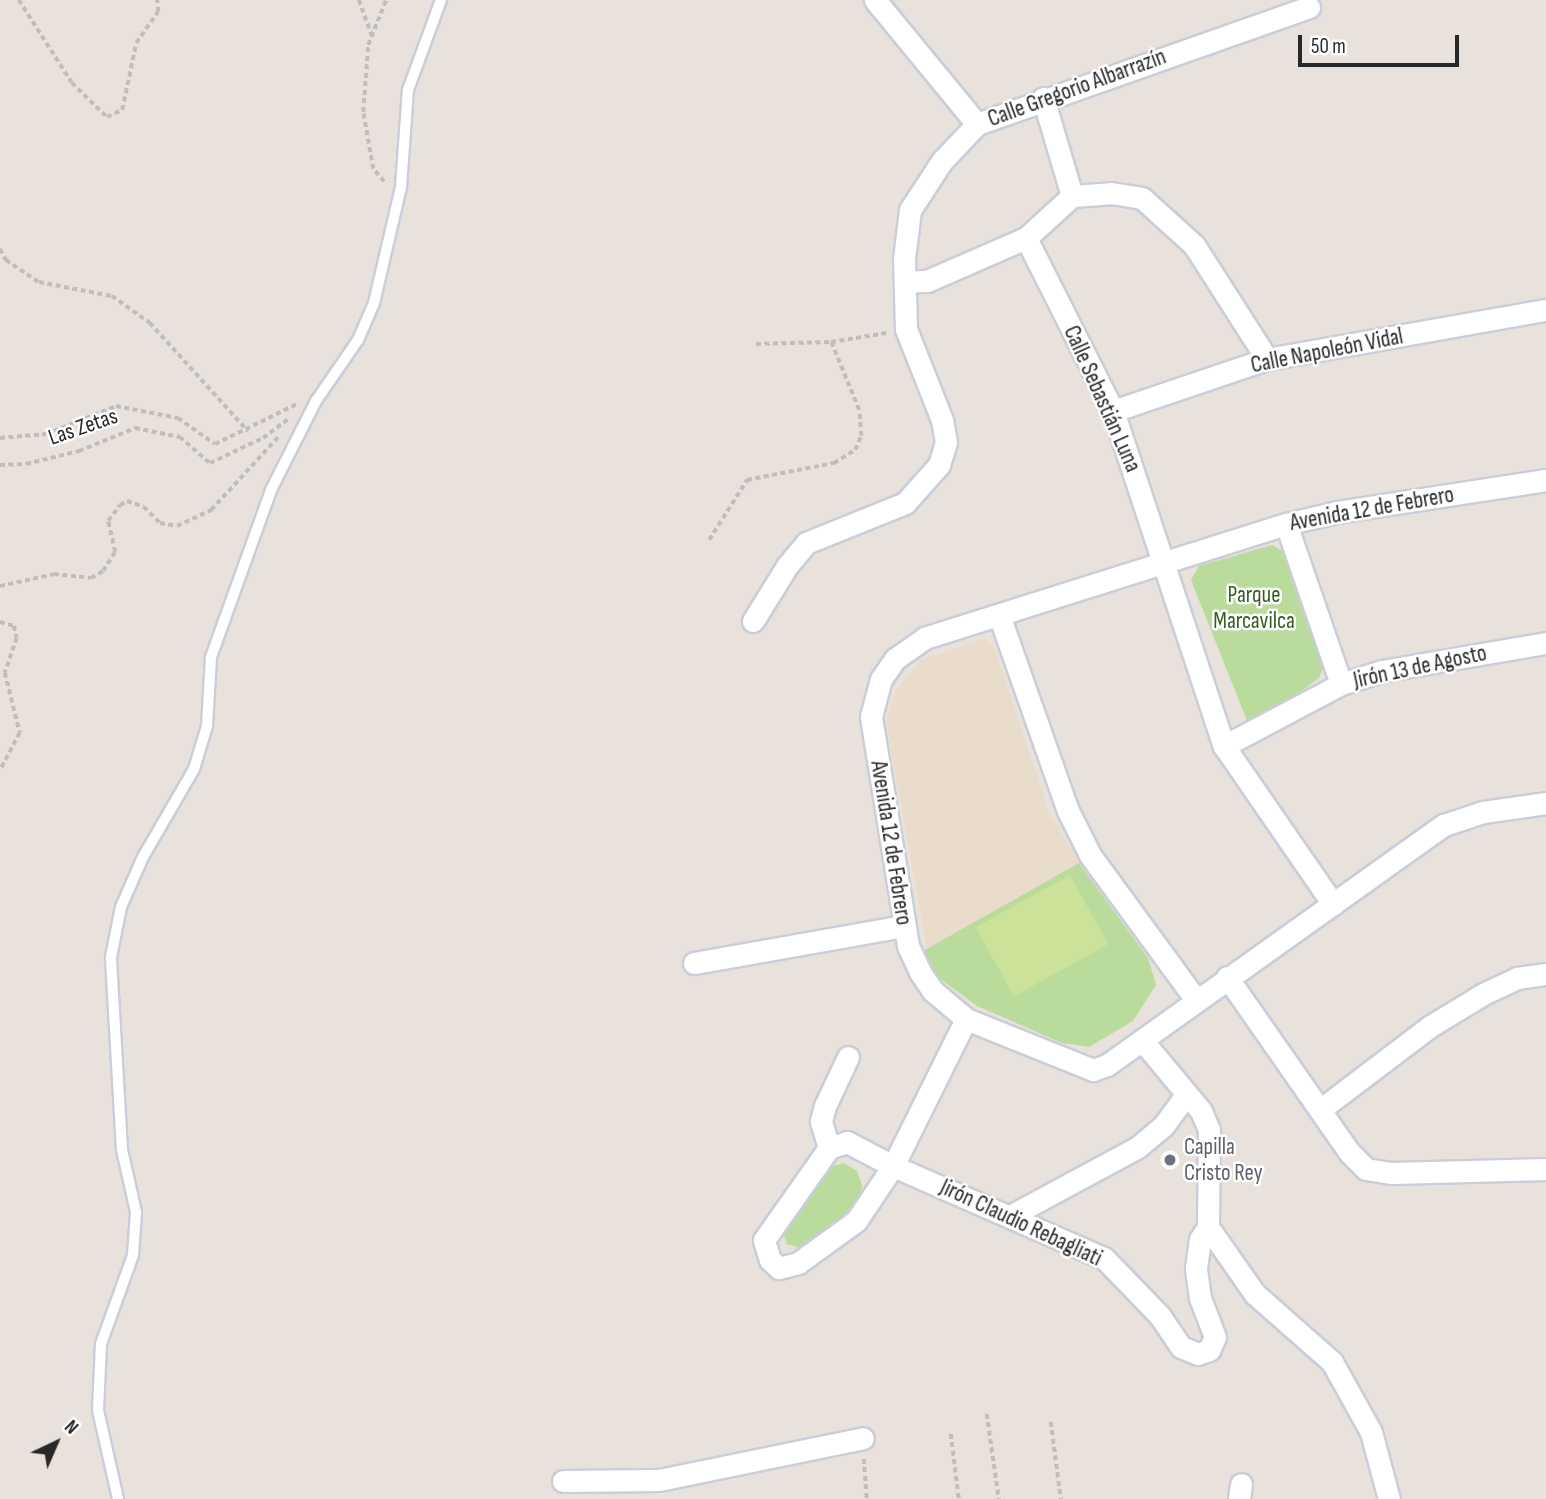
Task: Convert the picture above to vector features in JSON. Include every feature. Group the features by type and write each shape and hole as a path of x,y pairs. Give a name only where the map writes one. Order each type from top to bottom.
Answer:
{"street":[{"path":"875,0 977,124"},
{"name":"Calle Gregorio Albarrazín","path":"906,329 905,282 910,210 942,161 977,124 1043,98 1309,7"},
{"path":"1043,98 1072,196"},
{"path":"905,282 927,281 1026,238 1072,196 1111,193 1142,198 1174,222 1194,245 1267,359"},
{"name":"Calle Sebastián Luna","path":"1026,238 1113,411 1224,746 1334,904"},
{"name":"Calle Napoleón Vidal","path":"1113,411 1267,359 1546,310"},
{"path":"753,621 787,566 806,543 905,503 939,465 946,442 942,420 906,329"},
{"name":"Avenida 12 de Febrero","path":"1546,480 1337,512 1286,524 926,638 895,659 874,696 872,717 904,926 920,972 933,992 966,1019 1093,1070 1142,1040 1444,825 1483,812 1546,803"},
{"path":"1286,524 1341,684"},
{"path":"999,615 1068,811 1090,855 1196,1000"},
{"name":"Jirón 13 de Agosto","path":"1224,746 1341,684 1382,671 1546,643"},
{"path":"694,963 904,926"},
{"path":"1321,1109 1429,1027 1472,1001 1517,978 1546,974"},
{"path":"1227,978 1349,1152 1366,1169 1392,1173 1546,1169"},
{"path":"848,1057 823,1113 829,1147 764,1240 770,1260 779,1268 798,1263 842,1234 893,1166 966,1019"},
{"path":"1142,1040 1201,1111 1209,1130 1208,1227 1255,1294 1332,1362 1343,1378 1371,1432 1389,1499"},
{"path":"1010,1216 1138,1147 1164,1125 1186,1095"},
{"name":"Jirón Claudio Rebagliati","path":"829,1147 847,1142 893,1166 1104,1258 1160,1316 1186,1352 1203,1354 1215,1337 1200,1298 1196,1268 1200,1239 1208,1227"},
{"path":"563,1481 660,1489 863,1438"}],"lane":[{"path":"118,1499 97,1409 101,1344 133,1255 135,1212 122,1150 111,957 121,907 143,857 194,769 207,726 211,657 271,490 316,401 358,340 373,303 398,198 408,90 441,0"}],"path":[{"path":"19,0 72,83 107,117 122,110 136,43 158,12 157,0"},
{"path":"359,0 372,36"},
{"path":"386,0 372,36 363,112 373,169 398,198"},
{"path":"0,249 6,260 39,282 112,296 150,323 247,431"},
{"path":"757,344 831,342 906,329"},
{"path":"709,540 747,480 834,463 855,450 861,436 859,410 831,342"},
{"path":"0,438 46,434 116,406 178,418 215,444 247,431 295,404 316,401"},
{"path":"0,586 54,574 91,578 103,571 115,552 109,516 127,501 144,507 160,523 177,526 211,510 316,401"},
{"name":"Las Zetas","path":"0,465 79,451 135,428 180,437 210,463 263,438 316,401"},
{"path":"0,622 14,626 17,638 5,673 20,733 0,771"},
{"path":"988,1414 999,1499"},
{"path":"1051,1422 1061,1499"},
{"path":"951,1434 959,1499"},
{"path":"863,1438 867,1499"}],"shaded area":[{"path":"985,639 995,649 1049,812 1079,863 927,949 886,721 895,693 920,660"}],"green space":[{"name":"Parque Marcavilca","path":"1272,545 1287,554 1325,664 1319,678 1256,724 1248,723 1191,580 1199,566"},
{"path":"1079,863 1148,958 1156,985 1133,1021 1089,1047 1062,1043 977,1006 938,977 923,951"},
{"path":"1070,875 1108,944 1014,996 976,927"},
{"path":"844,1163 857,1171 862,1185 861,1200 804,1249 787,1244 783,1233 829,1167"}],"place":[{"name":"Capilla Cristo Rey","path":"1170,1160"}]}
